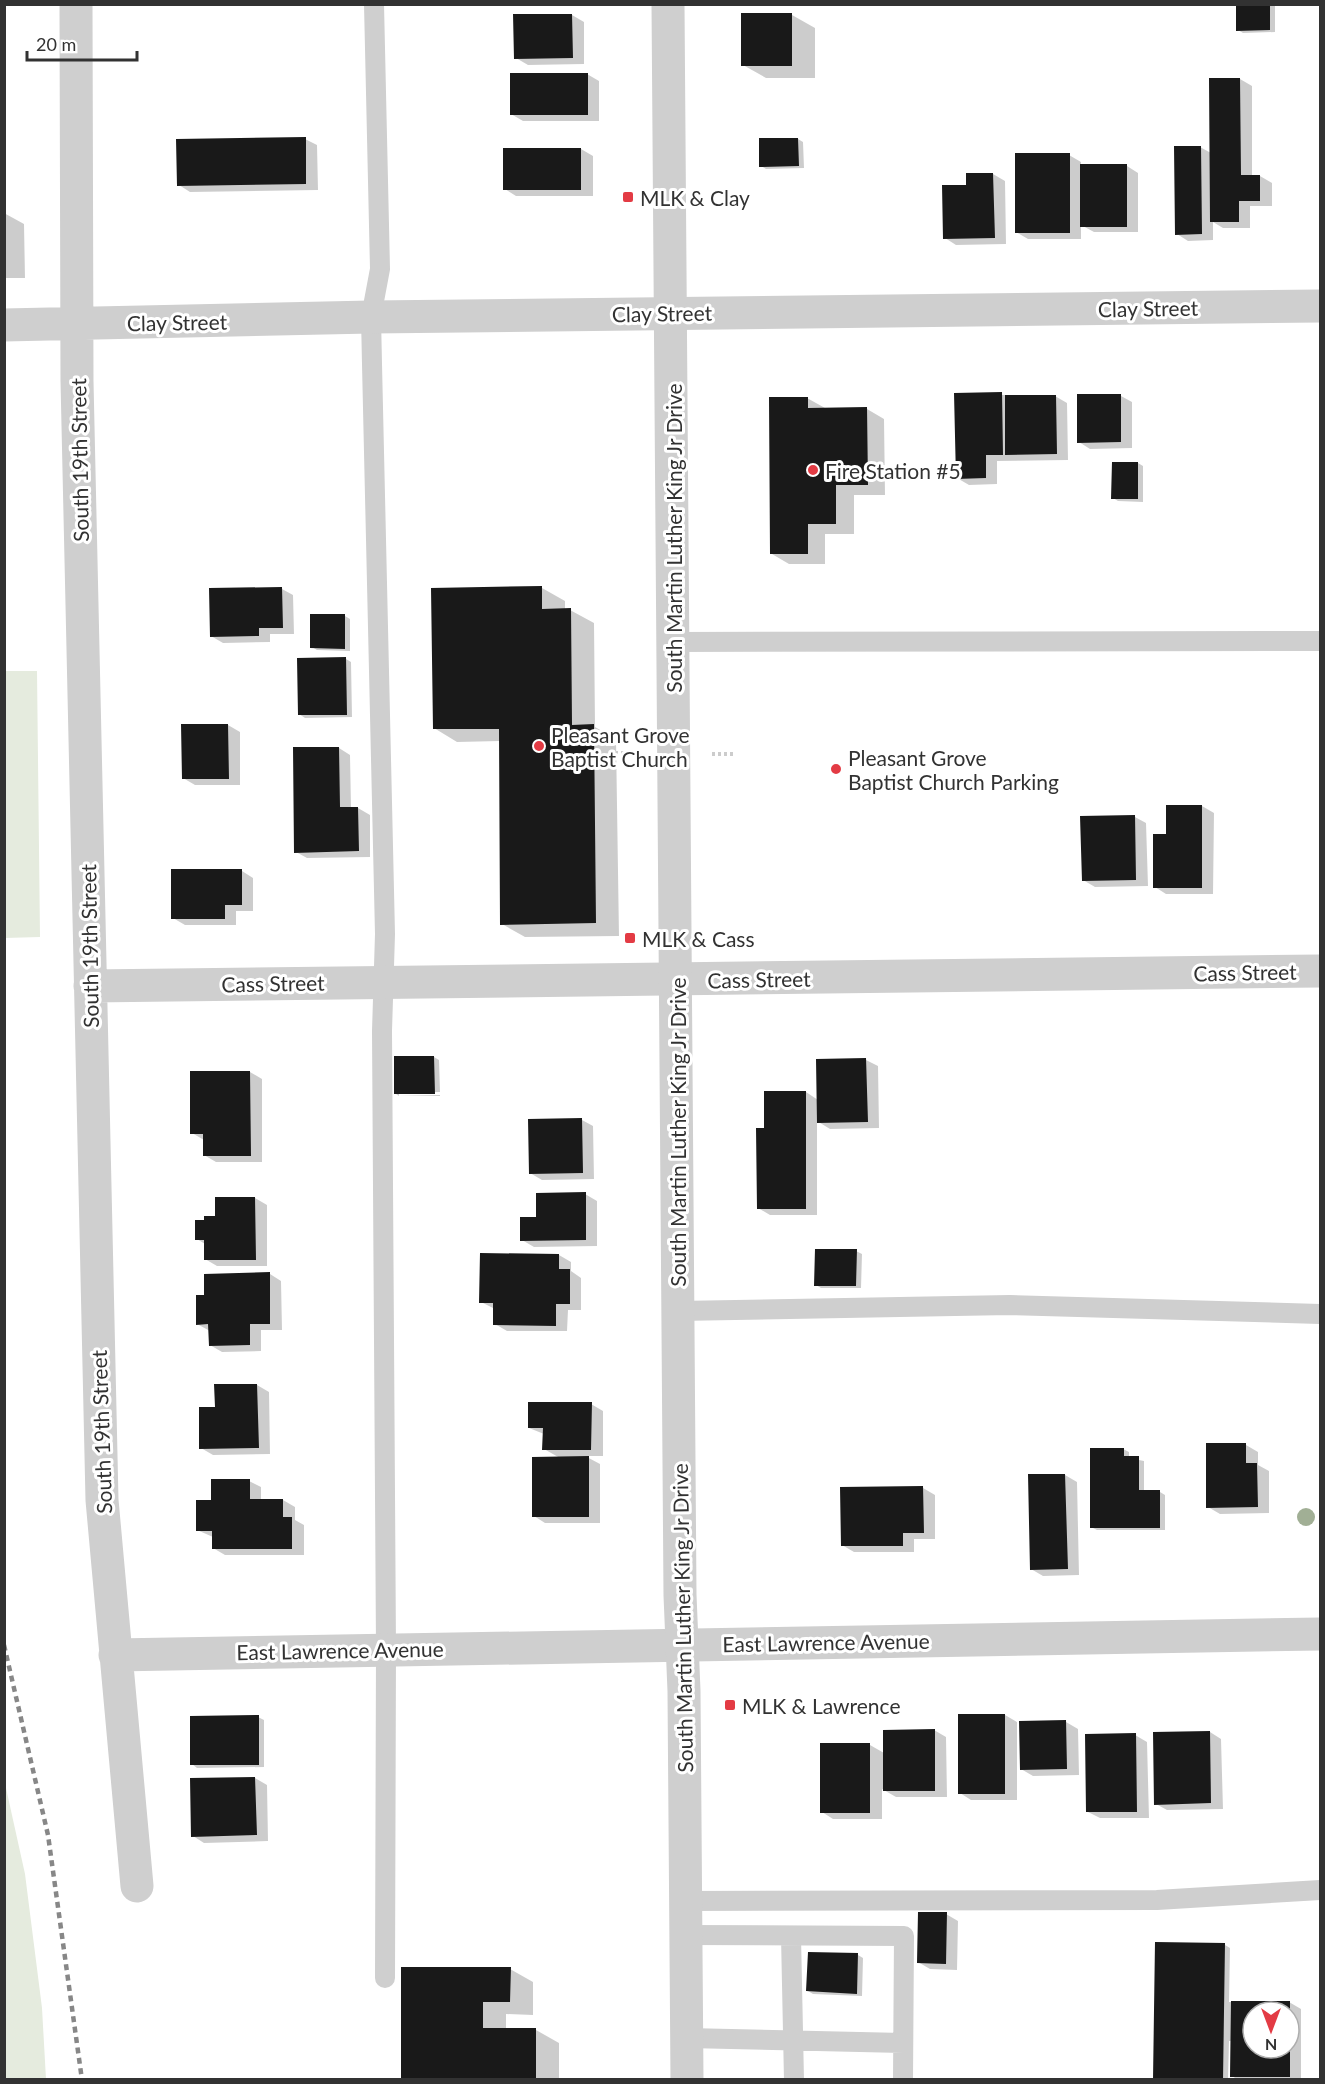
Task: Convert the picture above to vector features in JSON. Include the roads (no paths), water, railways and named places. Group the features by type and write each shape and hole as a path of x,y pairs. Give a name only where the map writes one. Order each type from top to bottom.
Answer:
{"street":[{"name":"South 19th Street","path":"76,4 77,325 102,1500 137,1886"},
{"name":"South Martin Luther King Jr Drive","path":"668,4 678,1311 687,2079"},
{"name":"Clay Street","path":"4,325 371,317 1320,306"},
{"name":"Cass Street","path":"90,986 1320,971"},
{"name":"East Lawrence Avenue","path":"116,1654 1320,1634"}],"lane":[{"path":"374,4 380,269 371,317 385,934 382,982 386,1648 385,1978"},
{"path":"674,642 1320,641"},
{"path":"678,1311 1010,1305 1320,1314"},
{"path":"685,1901 1157,1900 1320,1890"},
{"path":"685,1935 903,1936 903,2079"},
{"path":"791,1936 794,2079"},
{"path":"687,2038 903,2043"}],"railway":[{"path":"4,1645 48,1835 82,2080"}],"place":[{"name":"MLK & Clay","path":"628,197"},
{"name":"Fire Station #5","path":"813,470"},
{"name":"Pleasant Grove Baptist Church","path":"539,746"},
{"name":"Pleasant Grove Baptist Church Parking","path":"836,769"},
{"name":"MLK & Cass","path":"630,938"},
{"name":"MLK & Lawrence","path":"730,1705"}]}
